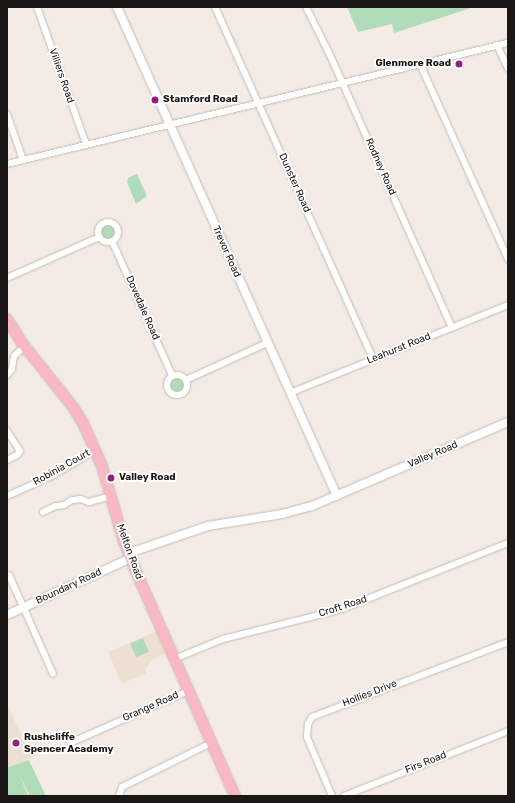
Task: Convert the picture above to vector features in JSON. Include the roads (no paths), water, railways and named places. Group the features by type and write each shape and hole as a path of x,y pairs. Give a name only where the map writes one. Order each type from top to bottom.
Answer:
{"main road":[{"name":"Melton Road","path":"7,319 24,347 73,407 96,450 130,556 235,796"}],"street":[{"name":"Villiers Road","path":"37,7 86,144"},
{"name":"Trevor Road","path":"117,7 337,496"},
{"name":"Dunster Road","path":"215,7 373,359"},
{"name":"Rodney Road","path":"306,7 342,82 452,328"},
{"path":"7,164 168,123 508,43"},
{"path":"497,45 508,69"},
{"path":"420,64 508,259"},
{"path":"7,114 23,160"},
{"path":"110,222 115,225 118,231 117,237 112,241 106,242 99,236 98,230 101,225 110,222"},
{"path":"7,278 99,236"},
{"name":"Dovedale Road","path":"112,241 172,375"},
{"name":"Leahurst Road","path":"290,393 508,305"},
{"path":"186,380 268,343"},
{"path":"7,375 12,370 14,356 24,347"},
{"path":"172,375 182,376 186,380 187,387 184,392 178,395 172,394 167,389 166,383 172,375"},
{"name":"Valley Road","path":"130,556 208,526 282,514 312,506 508,422"},
{"path":"7,431 20,451 17,455 7,460"},
{"name":"Robinia Court","path":"7,496 52,476 96,450"},
{"path":"43,512 56,506 64,505 72,500 89,502 111,496"},
{"name":"Croft Road","path":"174,659 224,639 342,609 508,543"},
{"name":"Boundary Road","path":"7,615 130,556"},
{"path":"8,575 53,674"},
{"name":"Hollies Drive","path":"332,796 307,737 306,728 312,717 508,642"},
{"name":"Grange Road","path":"70,743 188,691"},
{"name":"Firs Road","path":"344,796 508,731"},
{"path":"118,796 122,787 211,743"}],"place":[{"name":"Glenmore Road","path":"459,64"},
{"name":"Stamford Road","path":"155,100"},
{"name":"Valley Road","path":"111,478"},
{"name":"Rushcliffe Spencer Academy","path":"16,743"}]}
